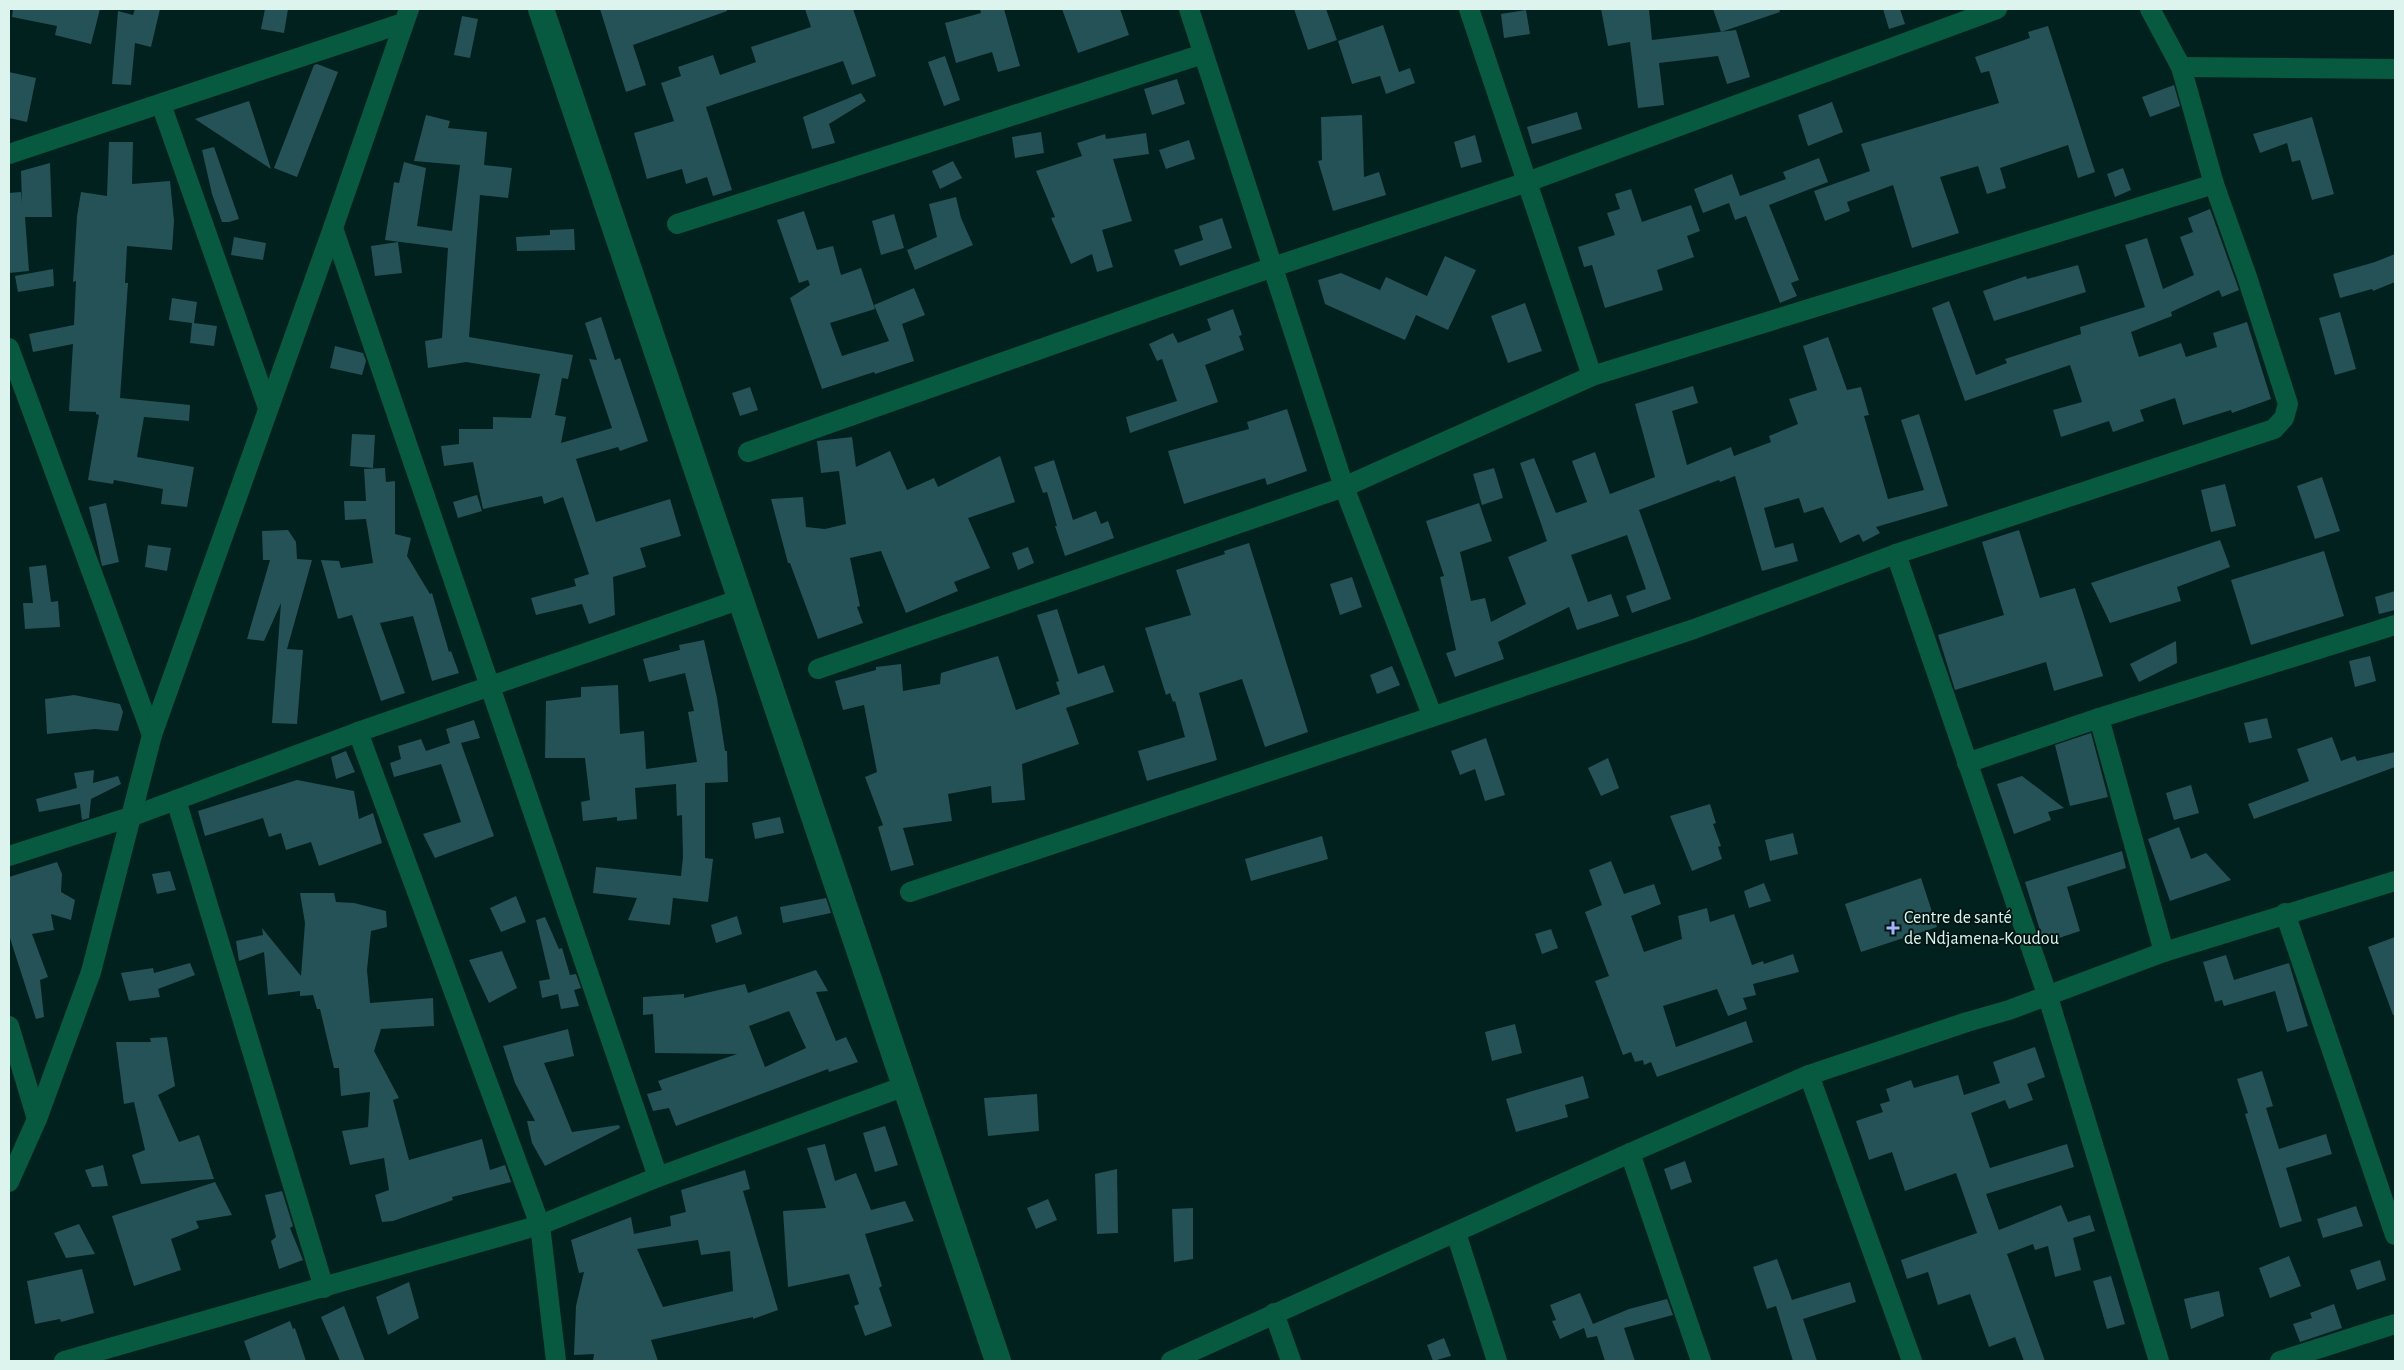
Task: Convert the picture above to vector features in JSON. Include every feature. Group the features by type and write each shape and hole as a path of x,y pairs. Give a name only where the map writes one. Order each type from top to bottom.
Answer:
{"street":[{"path":"541,9 998,1361"},
{"path":"1188,9 1344,487 1432,715"},
{"path":"1469,9 1592,376"},
{"path":"748,452 1273,267 1527,182 1997,9"},
{"path":"910,892 1432,715 1694,629 1896,554 2274,430 2284,418 2288,404 2214,184 2181,67 2150,9"},
{"path":"9,154 161,104 406,16"},
{"path":"9,1182 37,1119 91,972 133,816 152,735 333,228 406,16"},
{"path":"677,224 1203,54"},
{"path":"2181,67 2395,69"},
{"path":"161,104 268,408"},
{"path":"818,669 1344,487 1592,376 2214,184"},
{"path":"333,228 658,1177"},
{"path":"9,348 152,735"},
{"path":"1896,554 2048,997 2159,1361"},
{"path":"9,856 133,816 358,732 741,599"},
{"path":"1967,763 2099,718 2395,625"},
{"path":"2099,718 2164,952"},
{"path":"358,732 540,1225 556,1361"},
{"path":"176,800 324,1288"},
{"path":"1170,1361 1456,1233 1630,1152 1809,1075 2048,997 2164,952 2285,913 2395,881"},
{"path":"2285,913 2395,1235"},
{"path":"9,1026 37,1119"},
{"path":"1809,1075 1912,1361"},
{"path":"64,1361 540,1225 658,1177 905,1086"},
{"path":"1630,1152 1701,1361"},
{"path":"1456,1233 1497,1361"},
{"path":"1274,1313 1291,1361"},
{"path":"2280,1361 2395,1324"}],"building":[{"path":"13,9 100,9 91,44 55,35 57,26 12,17"},
{"path":"135,9 160,9 151,47 135,43 131,85 112,84 118,11 133,15"},
{"path":"265,9 288,9 284,33 261,29"},
{"path":"600,9 727,9 727,11 633,45 646,85 626,92"},
{"path":"805,9 853,9 876,76 852,85 843,61 706,107 732,190 713,196 707,177 686,184 682,169 647,179 634,133 674,121 661,83 681,76 678,67 713,55 720,75 756,62 751,47 811,27"},
{"path":"980,9 1004,9 1020,66 998,72 992,52 956,63 945,23 981,13"},
{"path":"1062,9 1120,9 1129,35 1078,53"},
{"path":"1294,9 1326,9 1337,40 1308,50"},
{"path":"1601,9 1649,9 1652,40 1736,30 1750,77 1727,84 1718,56 1659,63 1664,105 1638,108 1630,42 1608,46"},
{"path":"1713,9 1779,9 1780,12 1721,32"},
{"path":"1883,9 1900,9 1905,24 1889,29"},
{"path":"1526,10 1530,34 1504,38 1501,14"},
{"path":"462,16 478,19 470,58 454,55"},
{"path":"1383,25 1399,72 1410,68 1415,83 1386,94 1380,76 1352,84 1338,41"},
{"path":"2048,26 2095,172 2078,178 2068,145 2000,168 2006,188 1987,194 1978,166 1940,177 1959,233 1912,248 1893,185 1847,202 1850,211 1825,221 1814,191 1870,171 1861,144 1999,103 1989,71 1981,73 1975,57 2030,38 2028,32"},
{"path":"945,56 960,100 944,106 928,62"},
{"path":"317,64 338,72 297,177 274,168 314,65"},
{"path":"9,72 36,78 27,122 9,118"},
{"path":"1177,79 1185,104 1152,115 1144,89"},
{"path":"2174,85 2180,106 2150,117 2142,97"},
{"path":"861,93 866,101 829,124 835,143 812,149 803,117"},
{"path":"249,101 271,169 195,119"},
{"path":"1832,102 1843,132 1808,146 1798,115"},
{"path":"1577,112 1582,129 1532,144 1527,127"},
{"path":"426,115 450,121 448,128 487,132 484,165 512,168 508,198 480,195 469,337 573,355 568,379 562,378 555,415 566,417 561,443 612,428 589,359 597,360 585,323 601,317 615,360 620,358 648,441 620,451 618,447 576,459 596,522 670,499 681,536 640,548 646,567 613,577 615,615 589,624 582,604 536,615 531,598 576,586 574,579 589,574 563,497 544,504 542,496 483,509 473,462 444,466 441,446 459,444 459,429 493,429 493,417 531,418 540,374 466,362 428,368 425,341 442,338 448,248 385,240 394,182 399,183 404,162 426,168 417,226 452,231 460,165 414,161"},
{"path":"1362,115 1364,177 1379,172 1386,195 1333,211 1318,161 1322,160 1321,117"},
{"path":"2312,117 2334,194 2312,200 2300,160 2292,162 2287,143 2260,153 2253,134"},
{"path":"1041,132 1044,153 1015,158 1012,137"},
{"path":"1146,133 1149,154 1113,159 1132,221 1102,230 1113,267 1097,272 1092,254 1071,264 1051,218 1055,217 1036,171 1082,156 1077,143 1105,134 1106,139"},
{"path":"1475,135 1482,162 1461,168 1454,142"},
{"path":"1189,140 1195,159 1166,169 1159,150"},
{"path":"109,142 133,142 132,184 170,181 174,221 172,250 127,246 125,283 128,283 120,398 190,405 189,421 144,417 137,457 194,467 187,507 161,504 163,489 114,480 113,484 88,480 99,415 96,412 69,411 73,344 33,352 29,334 74,325 76,281 73,282 77,216 81,192 107,196"},
{"path":"214,147 239,219 229,222 222,222 212,194 202,150"},
{"path":"1819,158 1828,182 1769,205 1799,280 1791,283 1797,296 1780,303 1746,216 1735,220 1729,203 1703,213 1694,189 1732,174 1740,196 1786,179 1783,172"},
{"path":"953,161 962,178 940,189 932,171"},
{"path":"50,163 52,217 25,217 29,271 9,273 9,193 21,192 22,203 21,171"},
{"path":"2123,168 2131,190 2115,197 2107,174"},
{"path":"1631,189 1642,222 1691,205 1700,231 1687,236 1694,257 1657,270 1663,290 1605,308 1592,265 1584,267 1578,247 1615,235 1607,213 1620,209 1615,194"},
{"path":"956,197 961,218 973,245 915,270 907,250 937,237 929,204"},
{"path":"2210,209 2239,290 2222,297 2219,290 2171,312 2172,316 2131,332 2139,357 2181,343 2186,357 2217,347 2213,333 2247,322 2271,399 2232,413 2231,410 2183,425 2175,398 2140,410 2144,421 2113,432 2109,421 2061,437 2053,410 2082,402 2070,365 1965,401 1932,308 1949,301 1976,375 2007,363 2005,359 2081,334 2080,327 2145,307 2125,245 2147,238 2163,289 2194,275 2180,237 2193,232 2188,218"},
{"path":"804,211 817,250 833,246 841,275 861,268 875,309 830,323 842,356 889,341 874,305 914,288 925,315 902,324 914,361 822,389 790,298 810,285 808,280 799,283 777,220"},
{"path":"894,214 904,248 881,255 872,221"},
{"path":"1222,218 1232,248 1180,266 1174,250 1203,240 1199,226"},
{"path":"574,229 575,250 517,251 516,237 550,235 550,230"},
{"path":"234,237 266,243 263,260 231,255"},
{"path":"398,242 402,273 375,276 371,246"},
{"path":"2395,254 2395,282 2373,291 2372,289 2340,298 2333,274"},
{"path":"1445,256 1476,270 1448,330 1416,315 1405,340 1325,304 1318,280 1341,273 1380,290 1386,277 1427,296"},
{"path":"2078,265 2086,292 1994,321 1983,291 2026,276 2027,279"},
{"path":"53,269 54,286 18,292 15,276"},
{"path":"172,298 197,302 194,323 217,326 214,346 190,343 192,323 169,320"},
{"path":"1525,303 1542,351 1508,363 1491,316"},
{"path":"1233,309 1242,335 1239,336 1244,350 1205,365 1218,402 1130,433 1126,417 1177,401 1162,359 1157,361 1149,344 1173,333 1178,343 1211,330 1207,319"},
{"path":"2340,312 2356,369 2335,375 2319,318"},
{"path":"1828,337 1847,390 1861,387 1869,415 1864,416 1888,499 1924,490 1901,420 1919,414 1948,506 1876,527 1880,533 1863,542 1859,534 1840,543 1823,507 1804,513 1799,498 1764,508 1775,548 1793,543 1798,561 1762,571 1735,476 1720,482 1719,480 1639,510 1671,599 1632,613 1626,596 1646,589 1627,535 1571,555 1588,602 1611,594 1619,616 1577,630 1569,607 1498,642 1504,659 1455,677 1446,653 1456,650 1440,577 1444,576 1426,521 1479,503 1492,541 1460,552 1471,601 1485,598 1491,622 1526,604 1508,557 1547,541 1520,463 1534,458 1556,513 1587,502 1572,461 1595,452 1610,494 1655,477 1635,404 1693,386 1698,403 1672,411 1687,465 1731,447 1734,456 1771,442 1769,436 1798,424 1789,399 1817,390 1803,346"},
{"path":"335,346 363,353 366,361 362,375 330,368"},
{"path":"750,387 758,410 740,416 732,393"},
{"path":"1287,409 1307,471 1267,485 1265,478 1184,504 1168,451 1249,429 1247,422"},
{"path":"352,434 375,435 373,468 350,466"},
{"path":"852,437 856,467 890,451 907,490 934,478 938,487 1000,456 1015,502 968,518 990,568 954,582 958,591 906,613 881,551 850,558 860,606 857,607 863,623 818,639 790,563 788,563 771,499 803,497 806,527 825,529 846,524 839,471 821,473 817,441"},
{"path":"1054,460 1073,520 1096,511 1101,524 1108,521 1114,538 1065,556 1055,526 1057,526 1047,492 1043,493 1034,467"},
{"path":"385,468 386,482 395,481 395,534 411,538 407,556 430,594 432,593 449,652 451,651 459,673 432,681 413,616 380,623 405,693 381,701 352,615 338,619 321,560 339,561 341,568 373,563 366,519 345,520 344,501 366,501 364,469"},
{"path":"1494,468 1503,498 1482,505 1473,474"},
{"path":"2322,477 2340,531 2315,539 2297,486"},
{"path":"2225,484 2236,526 2211,532 2201,490"},
{"path":"477,495 482,511 458,518 453,502"},
{"path":"106,503 119,562 102,566 89,507"},
{"path":"288,530 296,542 297,559 312,560 287,649 303,650 297,724 272,723 281,603 264,641 247,639 270,560 263,560 262,531"},
{"path":"2019,530 2040,598 2075,588 2103,676 2054,691 2046,662 1955,690 1938,635 2004,615 1982,542"},
{"path":"2220,540 2230,567 2177,587 2181,601 2110,623 2091,583"},
{"path":"1249,543 1308,732 1265,747 1242,679 1199,693 1217,760 1147,781 1138,751 1185,737 1175,701 1173,702 1170,693 1166,695 1145,628 1191,615 1176,570 1225,554 1224,551"},
{"path":"148,545 171,548 167,571 145,567"},
{"path":"1028,547 1034,563 1018,570 1012,553"},
{"path":"2324,551 2344,616 2251,645 2231,580"},
{"path":"46,565 51,602 58,601 60,627 25,629 23,603 33,603 29,567"},
{"path":"1352,577 1362,607 1340,615 1330,584"},
{"path":"2395,591 2395,610 2379,614 2375,597"},
{"path":"1057,609 1078,674 1104,665 1114,692 1066,708 1079,744 1022,764 1025,800 992,803 991,786 948,794 952,821 903,828 914,865 891,871 878,827 883,825 865,777 877,772 864,705 843,710 835,681 876,670 876,667 901,664 903,691 940,684 941,673 998,656 1016,710 1060,694 1056,682 1059,681 1037,615"},
{"path":"704,640 717,698 725,751 727,751 728,782 705,783 705,858 713,859 708,902 673,898 670,925 628,920 637,898 593,893 596,867 681,876 683,857 682,815 677,816 676,784 635,788 637,819 617,821 617,817 583,821 581,802 590,800 585,758 545,758 546,701 581,697 581,687 618,685 620,734 644,731 646,769 697,762 688,712 694,711 685,673 649,682 643,659 680,650 679,645"},
{"path":"2176,641 2177,663 2139,682 2130,664"},
{"path":"2370,656 2376,681 2355,687 2349,661"},
{"path":"1392,666 1400,685 1377,694 1370,675"},
{"path":"74,695 120,704 123,712 118,731 95,729 47,734 45,699"},
{"path":"2267,718 2272,738 2249,743 2244,723"},
{"path":"474,720 480,738 461,743 494,836 435,858 423,834 461,822 441,764 394,777 390,763 401,759 398,746 421,739 426,751 450,743 446,729"},
{"path":"2091,733 2108,797 2070,806 2055,745"},
{"path":"2332,737 2341,761 2355,756 2357,761 2395,752 2395,767 2254,819 2248,804 2309,781 2297,749"},
{"path":"1486,738 1505,795 1485,801 1475,769 1460,775 1451,751"},
{"path":"346,751 355,772 336,779 331,757"},
{"path":"1608,758 1619,788 1601,796 1588,768"},
{"path":"94,770 93,783 118,776 121,784 91,799 89,818 82,820 80,804 39,812 36,799 77,788 74,773"},
{"path":"2022,776 2064,808 2048,812 2051,820 2014,834 1997,784"},
{"path":"297,780 354,791 359,819 373,813 382,843 319,866 311,842 286,850 281,833 269,837 263,818 205,836 198,811"},
{"path":"2191,785 2199,813 2174,820 2166,793"},
{"path":"1710,804 1716,823 1713,824 1721,846 1718,847 1722,859 1692,871 1670,816"},
{"path":"780,817 784,833 755,839 752,823"},
{"path":"2179,827 2191,859 2206,853 2231,880 2170,901 2148,839"},
{"path":"1793,833 1798,854 1770,861 1765,840"},
{"path":"1322,836 1328,859 1251,881 1245,859"},
{"path":"2122,851 2126,868 2067,887 2080,931 2044,943 2025,882"},
{"path":"1611,861 1624,894 1654,884 1661,904 1631,916 1644,952 1682,939 1678,916 1707,908 1710,922 1734,914 1752,965 1763,961 1764,964 1793,954 1799,972 1753,984 1756,995 1743,998 1747,1009 1728,1016 1717,989 1663,1006 1676,1047 1746,1021 1753,1042 1657,1077 1651,1062 1644,1065 1643,1060 1635,1062 1631,1052 1623,1055 1595,981 1609,976 1585,912 1602,905 1589,870"},
{"path":"57,862 62,874 61,892 75,900 71,920 51,914 54,930 32,934 48,977 40,980 44,1017 36,1019 9,935 9,877"},
{"path":"170,871 176,890 157,894 152,874"},
{"path":"1921,878 1937,927 1861,952 1845,904"},
{"path":"1764,883 1771,901 1749,908 1744,891"},
{"path":"300,893 334,893 336,902 354,903 386,911 387,927 371,931 367,970 370,1003 433,998 434,1026 381,1029 374,1051 399,1098 393,1100 409,1160 482,1139 490,1170 505,1165 511,1182 452,1197 453,1200 393,1221 382,1222 375,1195 389,1190 384,1158 350,1165 342,1131 368,1127 370,1092 341,1096 339,1068 334,1068 320,1009 317,1009 313,995 300,996 300,991 268,995 264,952 239,961 236,941 263,935 262,928 301,976 305,923"},
{"path":"516,896 526,922 501,932 490,908"},
{"path":"826,898 831,913 783,923 780,907"},
{"path":"737,916 742,934 716,943 711,925"},
{"path":"545,917 559,949 562,948 570,975 576,974 581,988 574,990 579,1006 561,1009 558,994 542,998 539,981 550,979 536,920"},
{"path":"1551,929 1558,948 1542,954 1535,934"},
{"path":"2395,937 2395,1015 2393,1015 2368,947"},
{"path":"502,951 517,988 489,1003 469,960"},
{"path":"2226,955 2234,980 2289,963 2308,1026 2287,1032 2275,991 2224,1006 2222,1000 2215,1002 2203,962"},
{"path":"190,963 195,975 158,989 160,997 129,1001 121,973 153,968 154,973"},
{"path":"816,970 828,991 816,992 836,1041 846,1037 858,1062 829,1072 828,1069 676,1126 669,1108 653,1111 647,1094 662,1090 658,1081 737,1054 655,1053 653,1014 643,1015 643,997 684,994 684,998 745,984 748,993","holes":["789,1011 806,1048 765,1067 749,1026"]},
{"path":"1515,1024 1522,1053 1492,1061 1485,1032"},
{"path":"568,1029 574,1056 544,1063 572,1132 619,1125 620,1128 545,1166 532,1143 527,1121 535,1121 515,1083 503,1046"},
{"path":"167,1037 175,1086 158,1095 179,1142 199,1135 214,1179 141,1184 132,1155 145,1150 134,1102 124,1104 116,1042 151,1042 150,1038"},
{"path":"2035,1047 2045,1077 2027,1084 2033,1100 2009,1109 2005,1100 1971,1113 1990,1168 2067,1144 2074,1167 1986,1194 1999,1230 2061,1205 2068,1222 2090,1215 2095,1231 2073,1238 2081,1270 2055,1277 2048,1246 2035,1250 2033,1244 2007,1254 2045,1361 2024,1361 2015,1337 1989,1347 1970,1294 1938,1305 1928,1272 1907,1279 1901,1260 1977,1233 1956,1173 1905,1191 1892,1152 1869,1160 1856,1121 1883,1112 1880,1104 1890,1101 1886,1089 1911,1080 1914,1088 1958,1075 1964,1095 2000,1083 1993,1062"},
{"path":"2262,1071 2273,1106 2266,1108 2279,1149 2326,1134 2332,1154 2286,1168 2302,1221 2280,1228 2245,1114 2248,1113 2237,1079"},
{"path":"1583,1076 1589,1098 1565,1105 1568,1117 1516,1132 1506,1099"},
{"path":"1037,1094 1039,1131 988,1136 984,1098"},
{"path":"885,1126 898,1165 875,1172 863,1133"},
{"path":"825,1144 835,1181 856,1173 871,1210 905,1201 914,1221 865,1234 882,1286 879,1288 892,1326 865,1336 854,1306 859,1304 849,1274 788,1287 783,1211 826,1208 807,1148"},
{"path":"1685,1161 1692,1182 1671,1190 1664,1169"},
{"path":"103,1165 108,1186 92,1187 85,1170"},
{"path":"1117,1169 1118,1233 1097,1234 1095,1174"},
{"path":"745,1170 750,1189 743,1191 778,1310 753,1319 753,1317 651,1340 658,1361 593,1361 594,1354 574,1355 576,1306 584,1272 579,1273 571,1240 631,1217 634,1234 671,1226 670,1216 686,1212 681,1190","holes":["698,1240 701,1255 730,1251 733,1291 663,1307 637,1249"]},
{"path":"215,1182 232,1215 196,1221 199,1228 171,1239 181,1270 134,1286 112,1216"},
{"path":"282,1191 293,1226 290,1228 303,1260 279,1269 271,1241 276,1237 265,1195"},
{"path":"1048,1199 1057,1220 1036,1229 1027,1208"},
{"path":"2356,1206 2363,1226 2323,1238 2317,1219"},
{"path":"1193,1208 1193,1259 1174,1262 1172,1209"},
{"path":"79,1224 95,1254 66,1258 54,1233"},
{"path":"2289,1256 2301,1286 2270,1298 2259,1268"},
{"path":"1777,1259 1792,1300 1850,1282 1856,1302 1803,1319 1817,1361 1793,1361 1776,1306 1767,1309 1753,1267"},
{"path":"2380,1260 2386,1280 2357,1290 2350,1270"},
{"path":"82,1269 94,1313 61,1322 60,1319 35,1324 27,1281"},
{"path":"2111,1276 2125,1324 2107,1329 2093,1281"},
{"path":"409,1282 419,1318 388,1335 376,1297"},
{"path":"2219,1291 2224,1316 2191,1329 2184,1299"},
{"path":"1580,1293 1593,1324 1629,1309 1667,1299 1673,1315 1624,1328 1635,1361 1605,1361 1597,1336 1587,1338 1584,1328 1560,1339 1552,1321 1556,1320 1550,1305"},
{"path":"2334,1304 2342,1328 2300,1342 2293,1324 2312,1318 2310,1313"},
{"path":"344,1306 365,1361 340,1361 321,1317"},
{"path":"290,1321 293,1329 295,1328 306,1361 251,1361 244,1341"},
{"path":"1444,1338 1451,1356 1433,1361 1427,1345"}],"place":[{"name":"Centre de santé de Ndjamena-Koudou","path":"1893,928"}]}
